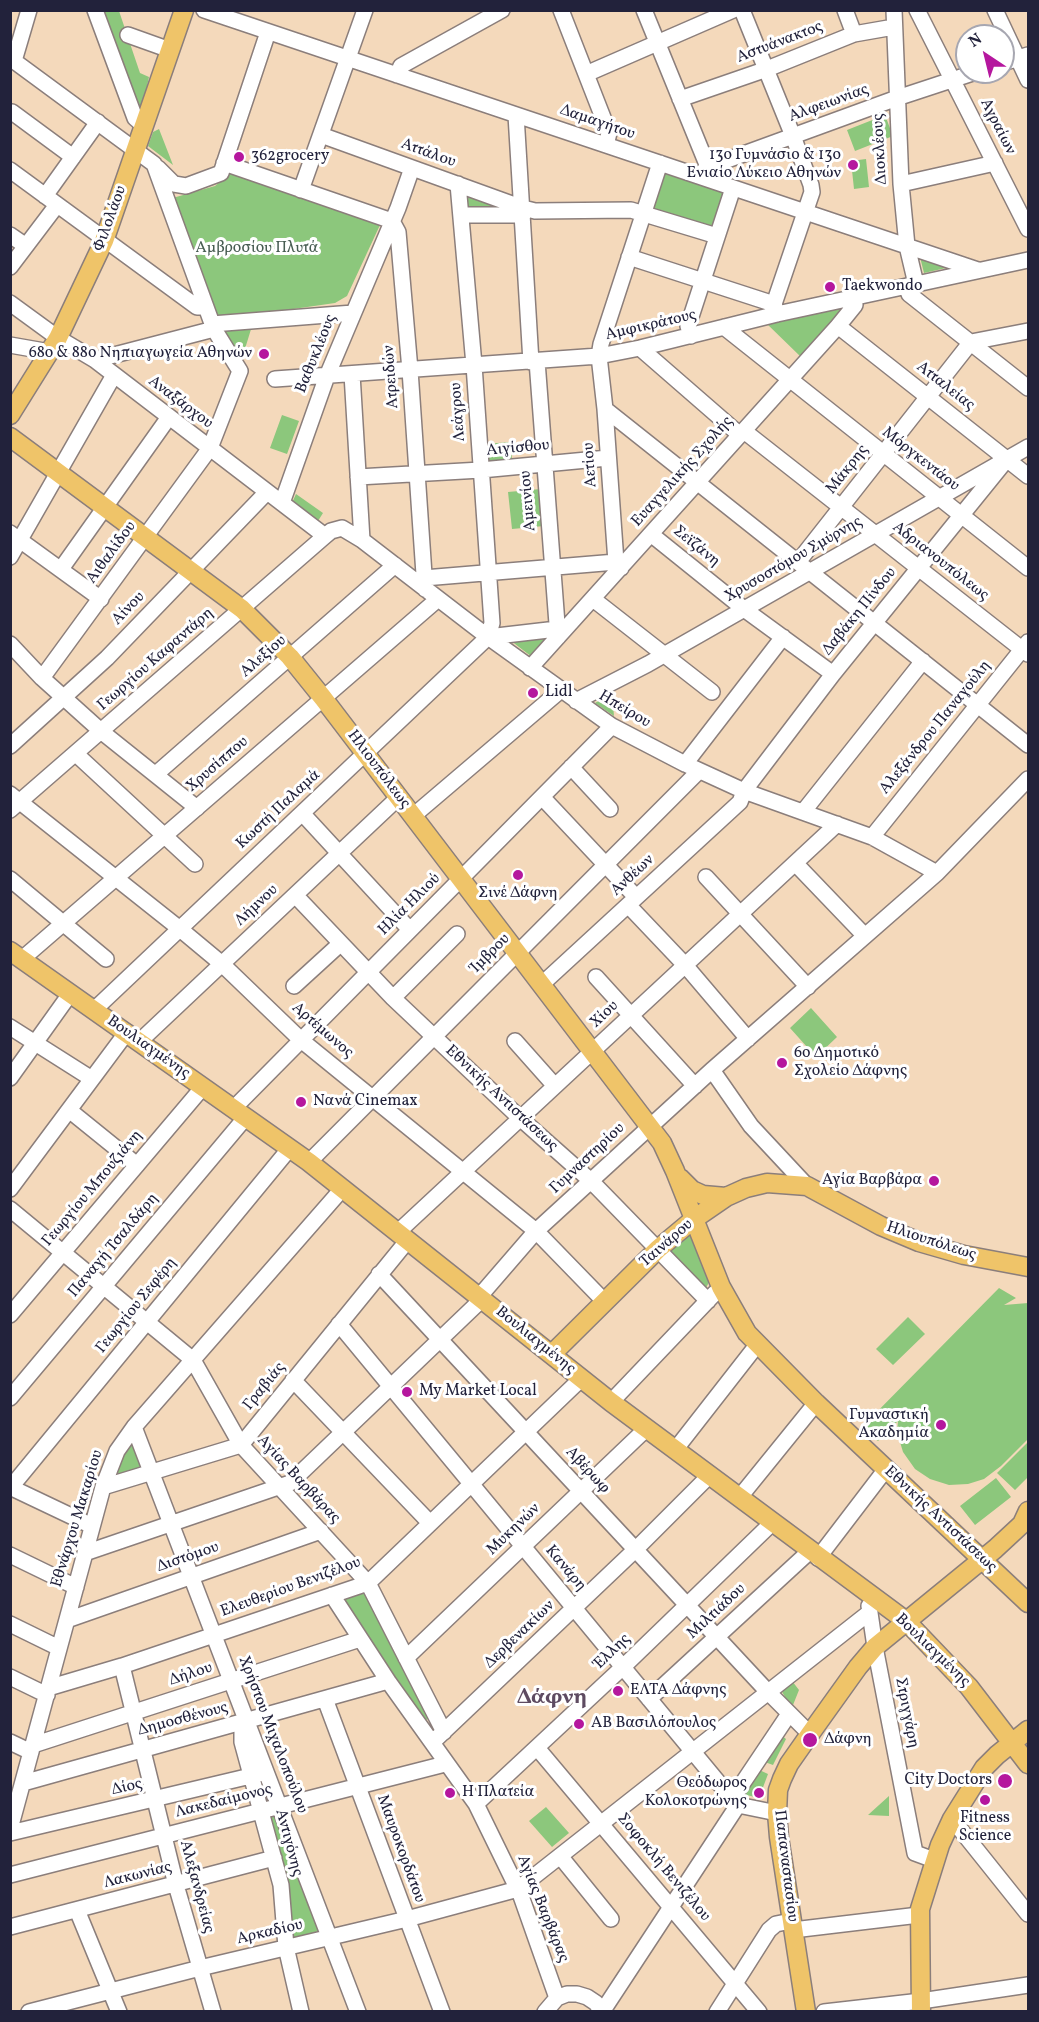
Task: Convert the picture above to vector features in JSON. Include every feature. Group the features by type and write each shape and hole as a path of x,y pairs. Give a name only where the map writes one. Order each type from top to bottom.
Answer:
{"main road":[{"name":"Φιλολάου","path":"10,415 54,345 104,240 184,10"},
{"name":"Ηλιουπόλεως","path":"10,437 242,609 290,657 662,1143 675,1171"},
{"name":"Βουλιαγμένης","path":"16,955 309,1162 646,1429 814,1554 868,1603 906,1621 975,1694 1029,1764"},
{"path":"675,1171 692,1190 703,1195 726,1197"},
{"name":"Εθνικής Αντιστάσεως","path":"675,1171 721,1287 739,1322 757,1345 1029,1603"},
{"name":"Ταινάρου","path":"552,1354 658,1249 694,1219 726,1197 746,1188 767,1183 807,1186"},
{"name":"Ηλιουπόλεως","path":"807,1186 881,1226 919,1242 964,1255 1029,1267"},
{"name":"Παπαναστασίου","path":"806,2012 784,1876 777,1813 778,1790 782,1779 789,1764 874,1647 982,1560 1026,1519"},
{"path":"921,2006 919,1915 934,1860 952,1819 984,1768 1029,1730"}],"street":[{"path":"30,10 12,59 154,164 174,184 186,186 218,175 268,32"},
{"path":"95,10 135,118 143,125"},
{"name":"Δαμαγήτου","path":"204,10 660,163 703,172 733,188 978,270"},
{"path":"301,190 365,10"},
{"path":"561,10 609,133 606,145"},
{"path":"644,10 680,99 703,172"},
{"path":"586,74 733,10"},
{"path":"629,257 775,309 812,192 812,185 742,10"},
{"path":"845,10 854,34"},
{"name":"Διοκλέους","path":"894,10 901,184 912,285"},
{"name":"Αγραίων","path":"916,10 1029,229"},
{"path":"995,10 1016,59 1029,80"},
{"path":"397,75 401,66 496,12"},
{"name":"Αστυάνακτος","path":"680,99 767,69 854,34 894,27"},
{"path":"128,35 170,50"},
{"name":"Αλφειωνίας","path":"703,172 897,98 953,80"},
{"path":"12,112 73,156"},
{"name":"Αμεινίου","path":"516,115 557,633"},
{"path":"10,267 26,246 73,156 98,122"},
{"name":"Αττάλου","path":"321,135 458,184 523,212"},
{"path":"224,163 392,221 412,168"},
{"path":"599,357 601,344 660,163"},
{"path":"901,184 995,163"},
{"path":"154,164 213,327"},
{"path":"10,170 196,307 206,307"},
{"name":"Λεάγρου","path":"458,184 489,573 492,623 488,637"},
{"path":"691,336 688,326 733,188"},
{"path":"461,215 535,211 631,210 644,212 717,236"},
{"name":"Βαθυκλέους","path":"282,503 327,376 392,221"},
{"name":"Ατρειδών","path":"392,221 398,232 410,370 424,584"},
{"path":"10,235 26,246"},
{"name":"Αμφικράτους","path":"275,379 599,357 724,327 775,309 912,285 1029,260"},
{"path":"912,285 909,294 1029,388"},
{"name":"Ευαγγελικής Σχολής","path":"530,668 557,633 593,599 618,565 652,535 838,326 855,305 854,296"},
{"name":"Αναξάρχου","path":"10,303 54,345 95,360 325,536"},
{"path":"95,360 213,327 353,313"},
{"name":"Ατταλείας","path":"838,326 1029,477"},
{"name":"Αιθαλίδου","path":"42,678 210,448 240,371 213,327"},
{"name":"Μόργκεντάου","path":"724,327 1029,568"},
{"path":"971,342 1029,331"},
{"name":"Μάκρης","path":"804,567 841,508 971,342"},
{"path":"10,345 54,345"},
{"name":"Αδριανουπόλεως","path":"640,348 742,433 1026,648"},
{"name":"Αετίου","path":"599,357 618,565"},
{"path":"352,374 362,540"},
{"path":"10,557 16,537 59,472 114,375"},
{"path":"605,409 1029,745"},
{"path":"61,569 169,417"},
{"name":"Χρυσοστόμου Σμύρνης","path":"576,701 664,655 744,609 804,567 875,534 1029,447"},
{"name":"Αιγίσθου","path":"358,477 417,475 608,458"},
{"name":"Δαβάκη Πίνδου","path":"744,791 833,674 1007,459"},
{"name":"Αίνου","path":"10,746 64,698 192,572 267,492"},
{"name":"Ηπείρου","path":"325,536 331,531 342,528 362,540 424,584 438,599 488,637 612,726 699,771 744,791 872,837 937,873"},
{"name":"Σεϊζάνη","path":"652,535 744,609 833,674"},
{"name":"Γεωργίου Καφαντάρη","path":"14,802 102,732 325,536"},
{"path":"16,537 101,599"},
{"name":"Αλεξίου","path":"156,774 395,565"},
{"path":"424,584 489,573 552,567 618,565"},
{"name":"Χρυσίππου","path":"16,955 63,924 438,599"},
{"path":"593,599 712,692"},
{"path":"488,637 557,633"},
{"name":"Κωστή Παλαμά","path":"94,1010 488,637"},
{"path":"685,764 783,638"},
{"path":"10,644 42,678 102,732 196,808"},
{"name":"Αλεξάνδρου Παναγούλη","path":"872,837 1026,648"},
{"path":"803,812 923,661"},
{"path":"413,816 561,690"},
{"name":"Ηλία Ηλιού","path":"240,1113 301,1040 612,726"},
{"path":"76,754 195,864"},
{"path":"572,767 610,809"},
{"name":"Ίμβρου","path":"309,1162 699,771"},
{"name":"Γυμναστηρίου","path":"282,1488 290,1484 476,1305 484,1290 536,1231 712,1070 937,873 1029,779"},
{"name":"Ανθέων","path":"541,985 740,802 744,791"},
{"name":"Λήμνου","path":"10,1189 92,1079 134,1037 222,964 399,797"},
{"path":"542,797 605,865 632,901 748,1039"},
{"name":"Αρτέμωνος","path":"14,802 116,878 222,964 301,1040 536,1231 604,1301"},
{"path":"302,813 410,930"},
{"name":"Χίου","path":"403,1236 463,1171 837,824"},
{"path":"795,863 865,936"},
{"path":"706,877 808,987"},
{"path":"10,879 106,959"},
{"name":"Εθνικής Αντιστάσεως","path":"295,895 393,998 520,1118 591,1181 708,1301"},
{"path":"393,998 457,934"},
{"path":"294,986 340,944"},
{"path":"597,976 695,1086"},
{"path":"10,1078 70,994"},
{"path":"10,1027 92,1079"},
{"path":"515,1041 555,1086"},
{"path":"712,1070 751,1126 807,1186"},
{"name":"Γεωργίου Μπουζιάνη","path":"10,1315 203,1087"},
{"path":"69,1110 136,1165"},
{"name":"Παναγή Τσαλδάρη","path":"10,1398 103,1287 240,1113"},
{"name":"Γεωργίου Σεφέρη","path":"11,1487 290,1148"},
{"name":"Εθνάρχου Μακαρίου","path":"10,1828 14,1801 23,1784 103,1487 117,1451 134,1427 343,1188"},
{"name":"Αγίας Βαρβάρας","path":"10,1209 193,1360 241,1445 368,1582 444,1732"},
{"name":"Γραβιάς","path":"241,1445 379,1274 403,1236"},
{"name":"Αβέρωφ","path":"379,1274 767,1691 810,1734"},
{"path":"612,1402 721,1287"},
{"name":"Κανάρη","path":"339,1324 735,1802"},
{"path":"675,1450 757,1345"},
{"name":"Ελευθερίου Βενιζέλου","path":"48,1692 368,1582 582,1378"},
{"path":"293,1380 430,1523"},
{"path":"739,1498 816,1403"},
{"name":"Χρήστου Μιχαλοπούλου","path":"134,1427 358,2012"},
{"name":"Μυκηνών","path":"406,1658 646,1429"},
{"path":"103,1487 241,1445"},
{"name":"Μιλτιάδου","path":"649,1699 814,1554 886,1469"},
{"name":"Δερβενακίων","path":"431,1742 635,1550 709,1476"},
{"path":"11,1487 92,1526"},
{"path":"85,1553 282,1488"},
{"name":"Έλλης","path":"476,1804 538,1749 772,1523"},
{"name":"Διστόμου","path":"67,1620 321,1531"},
{"path":"10,1555 76,1587"},
{"name":"Αγίας Βαρβάρας","path":"332,1595 445,1764 476,1804 518,1889 557,1998"},
{"path":"518,1889 767,1691 868,1603"},
{"name":"Στριγγάρη","path":"868,1603 874,1647 915,1853 934,1860"},
{"path":"10,1624 59,1648"},
{"name":"Δήλου","path":"32,1748 133,1712 360,1639"},
{"name":"Αλεξανδρείας","path":"122,1666 176,1885 213,2012"},
{"path":"10,1677 48,1692"},
{"name":"Δημοσθένους","path":"23,1784 388,1681"},
{"name":"Μαυροκορδάτου","path":"325,1699 442,2012"},
{"path":"545,2012 557,1998 567,1994 577,1994 596,2003 602,2012 672,1906 789,1714"},
{"name":"Αντιγόνης","path":"246,1722 242,1728 242,1742 281,1885 286,1947 301,2012"},
{"path":"10,1742 32,1748"},
{"name":"Σοφοκλή Βενιζέλου","path":"538,1749 759,2012"},
{"name":"Λακεδαίμονος","path":"10,1875 445,1764"},
{"name":"Δίος","path":"10,1833 268,1772"},
{"path":"735,1802 777,1813"},
{"path":"952,1819 1029,1914"},
{"path":"560,1856 611,1919"},
{"name":"Λακωνίας","path":"10,1928 274,1858"},
{"name":"Αρκαδίου","path":"29,2012 110,1990 407,1919 518,1889"},
{"path":"76,1910 119,2012"},
{"path":"717,2012 769,1930 776,1924 792,1925 919,1915"},
{"path":"824,2012 921,2006 1029,1985"}],"green space":[{"path":"100,11 119,11 140,73 149,77 141,115"},
{"path":"885,115 893,136 855,151 847,130"},
{"path":"159,129 173,165 148,146 153,132"},
{"path":"866,159 869,187 854,189 851,161"},
{"path":"665,169 725,189 710,232 651,211"},
{"name":"Αμβροσίου Πλυτά","path":"231,173 380,225 347,296 335,303 217,320 169,199 215,186"},
{"path":"465,192 511,211 466,212"},
{"path":"919,253 955,266 924,273"},
{"path":"840,307 843,309 802,358 766,323"},
{"path":"252,326 244,352 236,351 222,327"},
{"path":"282,415 299,421 287,454 270,448"},
{"path":"511,442 512,460 485,462 484,444"},
{"path":"541,489 544,526 512,529 508,492"},
{"path":"296,494 323,513 318,521 291,505"},
{"path":"547,632 548,641 532,657 506,637"},
{"path":"612,693 614,716 595,703"},
{"path":"811,1008 837,1037 816,1057 790,1028"},
{"path":"690,1231 710,1280 705,1290 667,1250"},
{"path":"999,1288 1016,1298 1004,1305 1028,1303 1028,1439 1001,1466 984,1479 968,1484 949,1485 930,1479 915,1469 903,1452 897,1432 898,1421 878,1441 863,1426"},
{"path":"908,1317 925,1334 893,1365 876,1349"},
{"path":"128,1442 137,1444 146,1468 115,1477 114,1474"},
{"path":"1028,1442 1028,1477 1015,1490 997,1473"},
{"path":"996,1478 1011,1497 975,1525 960,1506"},
{"path":"367,1590 431,1718 423,1721 341,1597"},
{"path":"789,1677 799,1690 793,1705 788,1702 781,1690"},
{"path":"780,1734 786,1739 773,1765 762,1761"},
{"path":"755,1768 768,1774 759,1798 738,1793"},
{"path":"889,1796 889,1816 868,1815 879,1805"},
{"path":"546,1807 569,1833 552,1847 529,1821"},
{"path":"279,1812 323,1930 289,1939 263,1814"}],"place":[{"name":"362grocery","path":"239,157"},
{"name":"13ο Γυμνάσιο & 13ο Ενιαίο Λύκειο Αθηνών","path":"853,165"},
{"name":"Taekwondo","path":"830,287"},
{"name":"68ο & 88ο Νηπιαγωγεία Αθηνών","path":"264,354"},
{"name":"Lidl","path":"533,693"},
{"name":"Σινέ Δάφνη","path":"518,875"},
{"name":"6ο Δημοτικό Σχολείο Δάφνης","path":"782,1063"},
{"name":"Νανά Cinemax","path":"301,1102"},
{"name":"Αγία Βαρβάρα","path":"934,1181"},
{"name":"My Market Local","path":"407,1392"},
{"name":"Γυμναστική Ακαδημία","path":"941,1425"},
{"name":"ΕΛΤΑ Δάφνης","path":"618,1691"},
{"name":"ΑΒ Βασιλόπουλος","path":"579,1724"},
{"name":"Δάφνη","path":"810,1740"},
{"name":"City Doctors","path":"1005,1781"},
{"name":"Η Πλατεία","path":"450,1793"},
{"name":"Θεόδωρος Κολοκοτρώνης","path":"759,1793"},
{"name":"Fitness Science","path":"985,1800"}],"district":[{"name":"Δάφνη","path":"552,1699"}]}
